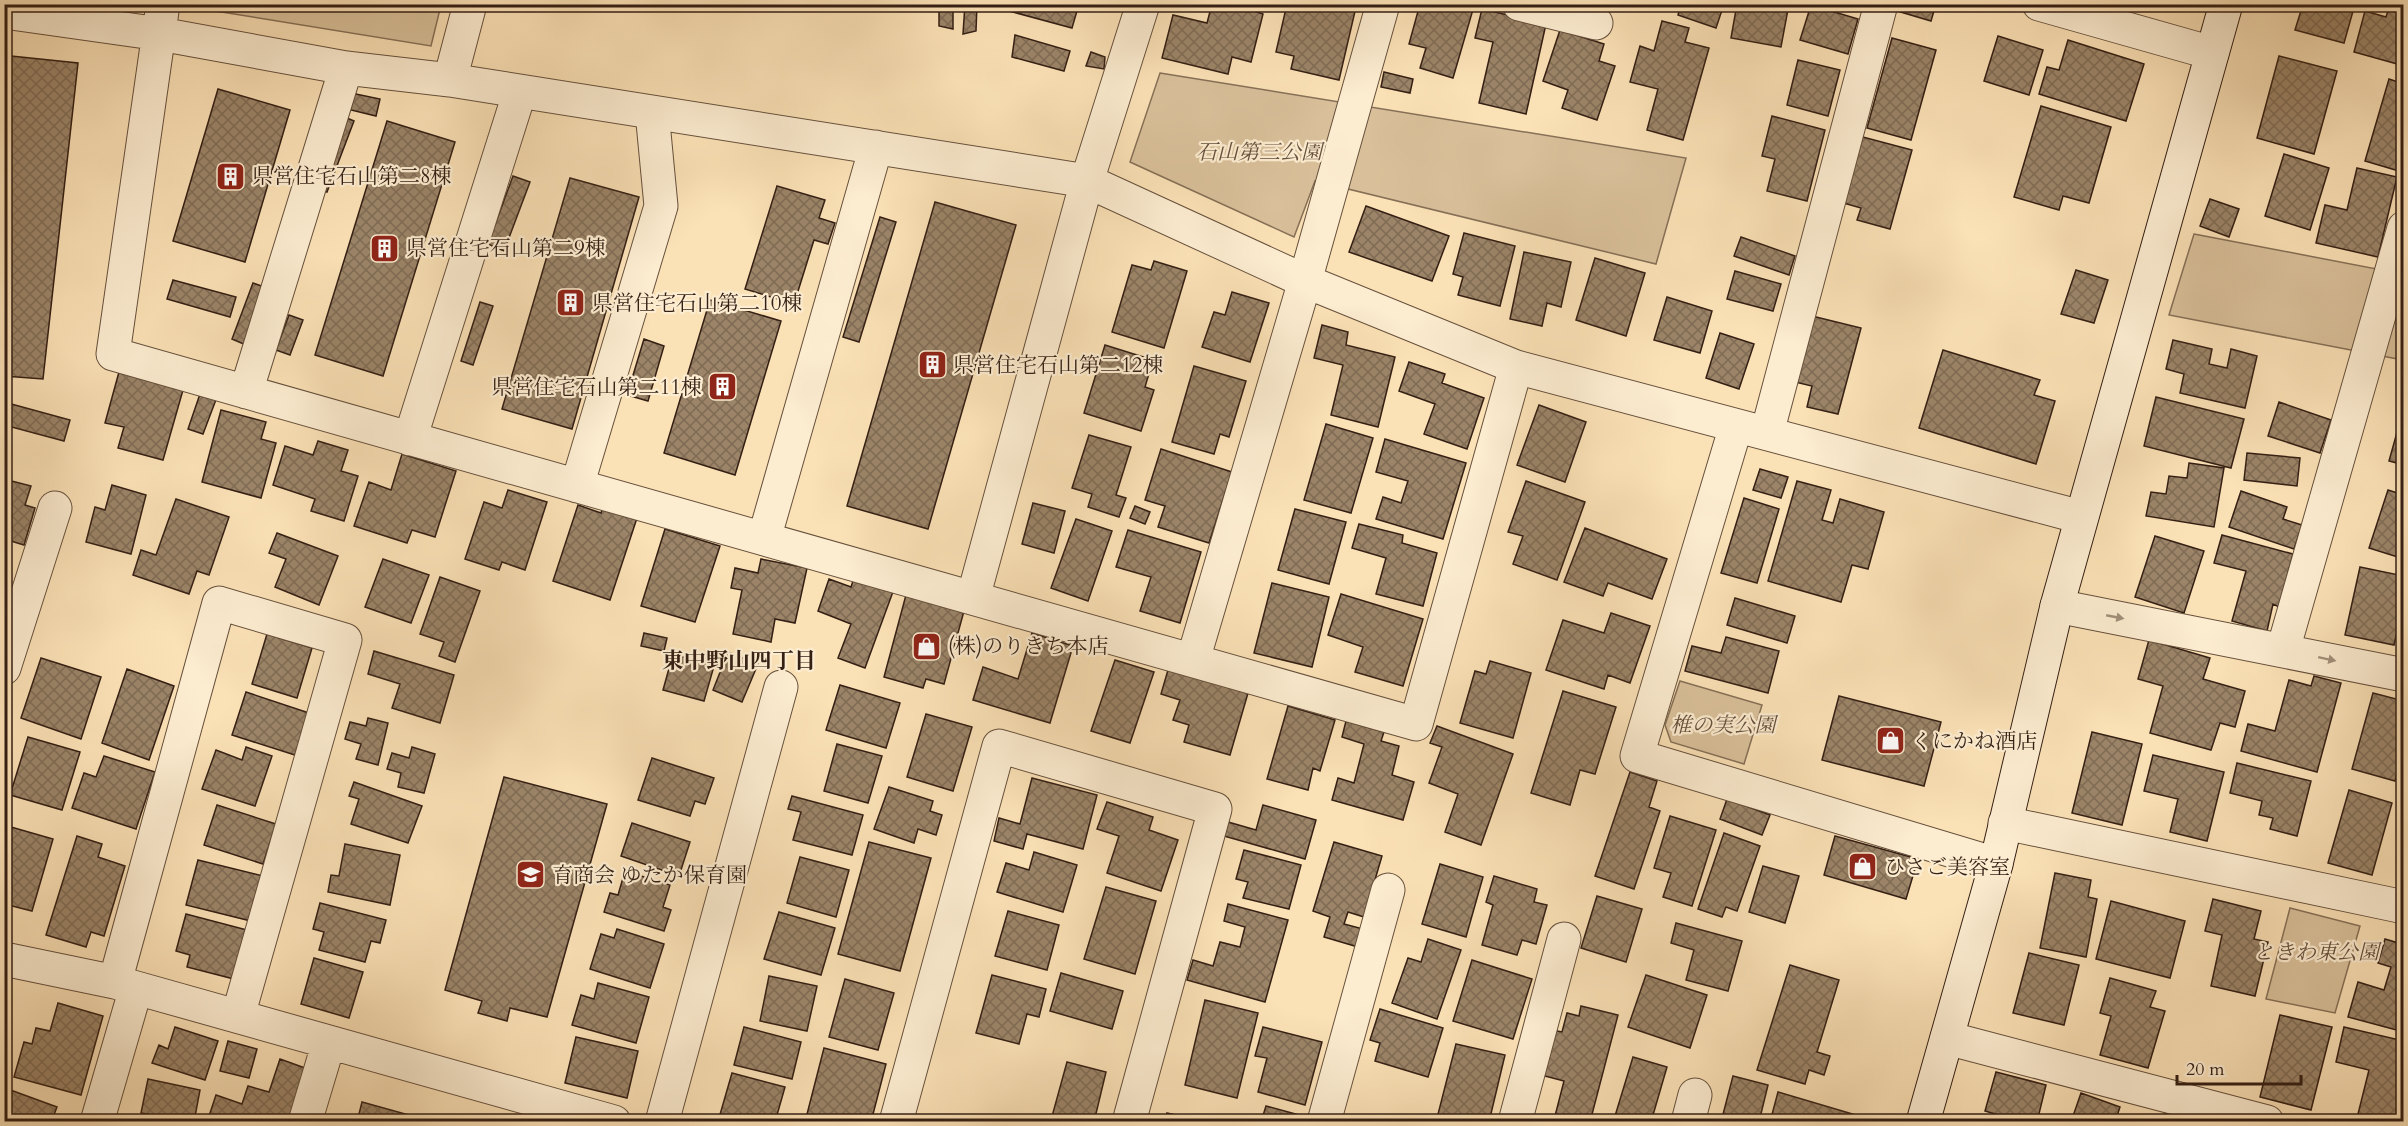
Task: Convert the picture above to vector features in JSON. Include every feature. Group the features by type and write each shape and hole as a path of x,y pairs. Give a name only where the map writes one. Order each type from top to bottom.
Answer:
{"street":[{"path":"450,80 470,4"},
{"path":"973,598 1088,181 1143,4"},
{"path":"1193,660 1305,281 1383,4"},
{"path":"1519,4 1596,23"},
{"path":"1881,4 1752,430 1637,756 1996,864"},
{"path":"2038,4 2212,52"},
{"path":"1923,1122 1996,864 2057,606 2081,517 2226,4"},
{"path":"4,12 162,19 346,68 450,80 1088,181 1305,281 1516,367 2081,517"},
{"path":"162,19 112,354 1416,724 1516,367"},
{"path":"246,392 346,68"},
{"path":"410,439 520,91"},
{"path":"577,486 661,206 652,112"},
{"path":"764,539 876,147"},
{"path":"2283,650 2403,228"},
{"path":"4,668 55,508"},
{"path":"97,1122 125,985 219,603 345,640 238,1016"},
{"path":"2057,606 2403,675"},
{"path":"662,1122 781,687"},
{"path":"896,1122 999,746 1215,809 1129,1122"},
{"path":"2005,823 2403,907"},
{"path":"1324,1122 1388,890"},
{"path":"1515,1122 1564,939"},
{"path":"4,959 125,985 238,1016 329,1042 547,1112 614,1122"},
{"path":"1947,1038 2267,1122"},
{"path":"305,1122 329,1042"}],"green space":[{"path":"199,5 441,5 431,46 203,9"},
{"name":"石山第三公園","path":"1160,73 1686,158 1656,264 1315,181 1294,237 1130,162"},
{"path":"2194,234 2403,274 2403,360 2169,315"},
{"name":"椎の実公園","path":"1680,681 1762,705 1744,764 1671,742 1665,725"},
{"name":"ときわ東公園","path":"2290,908 2360,926 2335,1013 2266,999"}],"building":[{"path":"939,4 953,4 953,29 939,26"},
{"path":"965,4 977,4 976,31 963,34"},
{"path":"1011,4 1079,4 1072,28 1009,11"},
{"path":"1212,4 1252,4 1251,10 1263,14 1251,62 1232,57 1228,74 1162,58 1173,15 1207,23"},
{"path":"1287,4 1346,4 1356,7 1339,80 1291,69 1294,56 1276,52"},
{"path":"1420,4 1474,6 1453,78 1420,68 1426,48 1409,44"},
{"path":"1681,4 1724,4 1716,28 1678,15"},
{"path":"1737,4 1789,4 1781,47 1731,38"},
{"path":"1899,4 1936,4 1931,21 1897,11"},
{"path":"2303,4 2355,4 2344,43 2295,30"},
{"path":"2390,4 2404,4 2404,57 2401,65 2354,52 2365,11 2386,17"},
{"path":"1811,5 1858,19 1848,54 1800,40"},
{"path":"1482,9 1546,24 1526,114 1479,103 1493,42 1475,38"},
{"path":"1662,21 1689,28 1685,42 1709,48 1683,140 1647,130 1658,89 1630,82 1640,46 1654,51"},
{"path":"1560,30 1604,44 1599,61 1615,66 1597,120 1562,108 1568,90 1543,81"},
{"path":"1015,35 1070,51 1064,71 1012,57"},
{"path":"1998,36 2043,50 2029,95 1984,81"},
{"path":"1892,38 1936,50 1911,140 1867,128"},
{"path":"2068,40 2144,64 2126,121 2039,94 2047,67 2059,70"},
{"path":"1091,52 1105,57 1104,69 1086,66"},
{"path":"11,56 78,63 43,379 4,376 4,113"},
{"path":"2279,56 2337,71 2314,154 2257,138"},
{"path":"1798,60 1840,70 1828,116 1787,105"},
{"path":"1384,72 1413,79 1410,93 1381,87"},
{"path":"2389,79 2404,84 2404,155 2399,171 2365,161"},
{"name":"県営住宅石山第二8棟","path":"218,89 290,110 245,262 173,241"},
{"path":"351,93 380,99 376,116 347,109"},
{"path":"2041,106 2111,127 2089,203 2063,196 2059,210 2014,197"},
{"path":"342,116 354,121 327,192 315,188"},
{"path":"1772,116 1825,130 1807,201 1767,191 1775,159 1762,156"},
{"name":"県営住宅石山第二9棟","path":"387,121 455,142 383,376 315,355"},
{"path":"1859,136 1912,150 1890,229 1857,220 1861,208 1840,202"},
{"path":"2284,154 2329,168 2310,230 2265,216"},
{"path":"2357,168 2397,177 2378,257 2316,243 2325,205 2347,210"},
{"path":"513,176 530,182 504,251 488,244"},
{"name":"県営住宅石山第二10棟","path":"570,178 639,197 572,429 502,409"},
{"path":"777,186 825,200 819,218 835,223 828,244 814,240 794,304 745,289"},
{"path":"2210,199 2239,209 2229,237 2200,226"},
{"name":"県営住宅石山第二12棟","path":"935,202 1016,225 928,529 847,506"},
{"path":"1366,206 1449,236 1432,281 1349,252"},
{"path":"880,217 896,222 859,342 843,337"},
{"path":"1464,233 1515,246 1500,306 1458,295 1463,277 1453,274"},
{"path":"1741,237 1795,256 1789,275 1734,256"},
{"path":"1524,252 1571,262 1561,307 1547,303 1542,326 1510,319"},
{"path":"1595,258 1645,273 1626,336 1576,320"},
{"path":"1154,261 1187,271 1164,348 1112,332 1132,265 1151,270"},
{"path":"2076,270 2108,280 2094,323 2061,314"},
{"path":"1735,271 1781,284 1773,311 1727,299"},
{"path":"173,280 236,297 230,317 167,299"},
{"path":"253,283 267,288 246,345 232,339"},
{"path":"1232,292 1269,303 1250,362 1202,347 1214,312 1225,315"},
{"path":"1667,297 1712,311 1700,353 1654,340"},
{"name":"県営住宅石山第二11棟","path":"710,300 781,321 735,475 664,453"},
{"path":"480,302 493,306 473,365 461,361"},
{"path":"289,315 303,320 290,355 276,350"},
{"path":"1812,316 1861,328 1838,414 1807,407 1812,386 1795,382"},
{"path":"1322,325 1348,332 1346,345 1395,357 1378,427 1331,415 1343,365 1314,358"},
{"path":"1720,333 1754,344 1739,389 1706,378"},
{"path":"644,339 664,346 648,401 627,395"},
{"path":"2173,340 2212,349 2209,364 2227,368 2231,349 2257,356 2245,408 2180,393 2184,374 2166,369"},
{"path":"1105,345 1153,360 1145,387 1154,390 1141,431 1084,413"},
{"path":"1943,350 2040,380 2034,395 2055,401 2036,464 1919,428"},
{"path":"1409,362 1445,374 1442,383 1484,398 1467,449 1424,434 1435,404 1399,391"},
{"path":"1194,366 1246,381 1229,437 1220,434 1214,454 1172,442"},
{"path":"119,372 183,390 163,460 118,448 124,427 105,423"},
{"path":"201,391 217,397 203,434 188,429"},
{"path":"2156,397 2244,419 2231,468 2144,446"},
{"path":"4,402 70,420 64,441 4,425"},
{"path":"2279,402 2331,420 2320,453 2268,436"},
{"path":"1539,405 1586,422 1565,482 1517,465"},
{"path":"221,410 266,422 261,439 276,443 261,498 202,482"},
{"path":"2401,418 2404,419 2404,465 2389,461"},
{"path":"1326,424 1373,438 1351,513 1304,500"},
{"path":"1089,435 1131,447 1116,495 1126,498 1119,517 1088,507 1092,494 1072,488"},
{"path":"1385,439 1466,463 1443,539 1376,519 1383,497 1401,503 1408,481 1376,472"},
{"path":"318,441 348,450 341,471 358,476 344,521 311,511 315,499 273,485 285,446 313,455"},
{"path":"1161,449 1232,472 1209,543 1158,527 1165,506 1145,500"},
{"path":"2247,453 2300,458 2297,486 2244,480"},
{"path":"402,454 456,471 435,537 412,530 407,543 354,526 369,482 391,490"},
{"path":"2189,463 2224,468 2214,527 2146,516 2151,492 2166,494 2169,476 2187,478"},
{"path":"1760,469 1788,477 1781,498 1753,490"},
{"path":"4,479 31,486 25,505 35,508 24,545 4,539"},
{"path":"1526,481 1585,502 1557,580 1513,564 1523,536 1508,532"},
{"path":"1797,481 1831,490 1822,520 1833,523 1840,499 1884,512 1868,569 1852,565 1841,602 1768,581"},
{"path":"112,485 146,495 131,554 86,542 95,507 105,510"},
{"path":"508,490 547,502 525,570 502,562 499,570 465,559 484,502 502,508"},
{"path":"2388,490 2404,495 2404,559 2369,548"},
{"path":"2241,491 2287,507 2283,519 2302,525 2294,549 2229,527"},
{"path":"1744,498 1779,509 1757,583 1721,573"},
{"path":"176,499 229,517 209,575 197,571 189,594 133,575 141,550 156,555"},
{"path":"1033,503 1065,511 1054,553 1022,544"},
{"path":"578,505 601,513 603,507 637,518 610,600 553,581"},
{"path":"1135,506 1150,512 1145,524 1130,518"},
{"path":"1295,509 1346,522 1329,584 1278,570"},
{"path":"1076,519 1112,531 1088,601 1051,588"},
{"path":"1359,524 1403,535 1402,543 1437,553 1423,606 1376,594 1386,558 1352,548"},
{"path":"1585,528 1667,559 1652,599 1608,583 1603,596 1564,582"},
{"path":"665,529 720,546 695,622 641,606"},
{"path":"1128,530 1201,552 1180,623 1140,611 1151,577 1116,567"},
{"path":"277,533 338,556 319,605 275,587 286,559 269,553"},
{"path":"2222,535 2293,554 2279,607 2273,604 2267,631 2232,621 2246,571 2214,563"},
{"path":"2155,536 2204,551 2184,613 2135,597"},
{"path":"383,559 429,575 411,623 365,607"},
{"path":"761,559 807,568 795,623 775,619 771,642 733,634 742,590 731,588 735,568 758,573"},
{"path":"2360,567 2404,576 2404,600 2394,645 2345,635"},
{"path":"855,575 894,589 865,668 838,658 851,624 818,611 829,579 851,587"},
{"path":"440,577 480,591 455,662 439,656 444,642 420,634"},
{"path":"1272,583 1329,597 1312,667 1254,653"},
{"path":"1341,594 1423,619 1403,686 1355,672 1363,647 1328,635"},
{"path":"906,595 964,611 944,684 926,679 923,688 884,677"},
{"path":"1735,598 1795,616 1787,643 1727,625"},
{"path":"1611,613 1650,626 1630,683 1608,675 1604,689 1546,670 1563,620 1604,633"},
{"path":"644,633 667,638 664,651 641,646"},
{"path":"1032,633 1073,646 1050,723 973,700 983,667 1018,679"},
{"path":"267,634 312,648 297,698 252,684"},
{"path":"1726,637 1779,651 1768,693 1685,671 1692,646 1721,653"},
{"path":"2149,640 2210,658 2203,679 2245,691 2235,727 2220,723 2211,750 2150,733 2163,686 2138,679"},
{"path":"374,651 454,675 440,723 392,708 400,684 368,674"},
{"path":"728,652 758,664 742,702 713,690"},
{"path":"673,654 714,666 704,701 663,690"},
{"path":"41,658 101,677 81,739 21,718"},
{"path":"1115,660 1154,672 1130,743 1091,731"},
{"path":"1490,661 1531,673 1513,738 1460,723 1475,671 1486,674"},
{"path":"127,669 174,686 149,760 102,743"},
{"path":"1168,670 1248,693 1230,755 1184,742 1189,725 1173,720 1180,700 1161,694"},
{"path":"2314,676 2341,683 2317,772 2241,751 2248,724 2275,731 2289,680 2311,686"},
{"path":"840,685 900,703 886,748 826,730"},
{"path":"1563,691 1616,707 1595,774 1580,770 1570,805 1531,793"},
{"path":"246,692 309,713 295,755 232,735"},
{"path":"2373,693 2404,701 2404,750 2395,781 2352,769"},
{"path":"1839,696 1941,722 1924,786 1822,760"},
{"path":"1288,706 1335,720 1320,771 1313,768 1308,790 1267,779"},
{"path":"926,714 972,727 953,791 907,777"},
{"path":"368,718 388,723 378,765 356,759 361,744 345,739 350,722 366,726"},
{"path":"1346,721 1384,732 1381,741 1399,746 1392,775 1414,782 1403,820 1332,800 1338,778 1354,783 1364,744 1342,737"},
{"path":"1437,726 1513,754 1481,845 1445,832 1458,794 1429,783 1442,747 1430,743"},
{"path":"2092,732 2142,744 2122,825 2072,813"},
{"path":"28,737 80,752 62,810 10,795"},
{"path":"837,744 882,756 868,803 824,791"},
{"path":"246,747 272,756 255,806 202,789 216,750 242,760"},
{"path":"412,747 435,754 424,793 398,787 401,773 387,769 392,753 409,758"},
{"path":"2153,755 2224,772 2207,841 2170,832 2178,799 2144,791"},
{"path":"104,756 155,772 136,829 72,808 84,773 96,777"},
{"path":"652,758 714,778 705,804 695,801 690,816 638,800"},
{"path":"2237,763 2311,781 2297,836 2270,829 2273,818 2259,815 2262,801 2230,793"},
{"path":"1630,772 1657,781 1649,807 1660,811 1634,889 1595,876"},
{"path":"504,777 607,804 547,1017 510,1008 507,1021 478,1013 482,1001 445,990"},
{"path":"1032,778 1097,795 1083,849 1027,834 1023,849 994,841 999,818 1020,824"},
{"path":"354,782 422,806 408,843 351,824 359,799 349,796"},
{"path":"889,787 933,801 930,811 942,815 936,835 918,829 914,843 874,829"},
{"path":"2349,790 2392,803 2372,875 2328,863"},
{"path":"792,796 863,815 852,855 793,840 801,812 788,809"},
{"path":"1727,799 1770,815 1762,835 1720,819"},
{"path":"1107,802 1153,817 1149,830 1178,840 1161,891 1107,873 1119,836 1097,829"},
{"path":"217,805 276,824 263,864 204,845"},
{"path":"1263,805 1316,820 1305,859 1224,836 1228,822 1256,830"},
{"path":"1670,816 1716,830 1692,906 1663,897 1671,873 1654,868"},
{"path":"632,823 690,842 679,876 621,856"},
{"path":"4,825 53,839 32,911 4,904 4,884 9,867 4,866"},
{"path":"1724,833 1760,846 1737,911 1726,907 1722,917 1698,909"},
{"path":"77,836 102,844 98,857 125,866 104,936 91,932 86,947 46,935"},
{"path":"1835,836 1918,859 1906,899 1824,875"},
{"path":"869,842 931,858 900,971 838,954"},
{"path":"1334,842 1382,856 1364,917 1348,912 1344,924 1363,929 1358,947 1324,937 1330,917 1313,911"},
{"path":"345,844 400,855 390,905 328,892 331,875 339,876"},
{"path":"1244,850 1301,865 1289,909 1243,898 1248,882 1236,879"},
{"path":"1034,852 1077,865 1063,912 997,892 1006,863 1029,870"},
{"path":"800,857 849,870 836,917 787,903"},
{"path":"198,860 263,876 251,921 186,905"},
{"path":"1440,864 1483,877 1466,937 1422,924"},
{"path":"1763,866 1799,876 1785,923 1749,912"},
{"path":"625,871 670,885 663,907 671,910 664,931 604,912 610,893 618,895"},
{"path":"2055,873 2091,880 2088,897 2097,899 2086,957 2040,948"},
{"path":"1494,876 1537,889 1534,902 1547,905 1536,944 1522,940 1517,955 1482,945 1493,905 1486,902"},
{"path":"1106,887 1156,901 1135,974 1084,959"},
{"path":"1597,896 1642,909 1626,962 1581,948"},
{"path":"2213,899 2261,911 2254,939 2268,942 2255,996 2211,986 2222,935 2205,931"},
{"path":"2111,901 2185,921 2170,978 2096,959"},
{"path":"320,903 386,920 380,943 371,941 365,962 319,950 324,932 313,929"},
{"path":"1228,904 1288,920 1265,1002 1187,980 1193,960 1213,966 1220,942 1240,947 1245,927 1224,921"},
{"path":"1008,911 1059,925 1047,970 995,956"},
{"path":"779,912 835,928 821,975 764,959"},
{"path":"186,914 247,930 234,979 187,967 190,955 176,951"},
{"path":"1676,923 1742,941 1728,991 1686,980 1694,950 1671,943"},
{"path":"617,929 664,944 650,988 590,969 601,934 614,938"},
{"path":"1428,939 1461,950 1437,1019 1392,1003 1408,958 1421,962"},
{"path":"2385,939 2402,944 2404,940 2404,1032 2348,1017 2358,982 2384,990 2391,967 2378,963"},
{"path":"2029,953 2079,965 2064,1025 2013,1013"},
{"path":"314,958 363,972 349,1018 301,1004"},
{"path":"1472,960 1532,979 1513,1039 1453,1021"},
{"path":"1790,965 1839,980 1817,1052 1830,1056 1824,1075 1809,1070 1805,1084 1757,1070"},
{"path":"1061,973 1123,991 1112,1029 1050,1011"},
{"path":"992,975 1046,989 1039,1017 1027,1014 1019,1044 976,1033"},
{"path":"1646,975 1707,995 1690,1048 1628,1027"},
{"path":"769,976 817,986 807,1031 760,1021"},
{"path":"2110,978 2156,991 2150,1007 2165,1011 2148,1068 2100,1055 2111,1016 2100,1013"},
{"path":"845,979 894,993 878,1050 829,1037"},
{"path":"598,983 649,997 636,1043 572,1025 581,995 594,999"},
{"path":"1205,1000 1258,1013 1237,1098 1185,1085"},
{"path":"58,1003 103,1016 81,1095 14,1077 24,1042 32,1044 36,1028 50,1031"},
{"path":"1581,1006 1618,1015 1590,1122 1574,1122 1555,1116 1564,1081 1541,1075 1552,1030 1562,1032 1567,1013 1579,1016"},
{"path":"1380,1009 1443,1028 1428,1077 1375,1061 1380,1043 1370,1040"},
{"path":"2280,1015 2332,1027 2311,1110 2260,1097"},
{"path":"175,1027 218,1041 205,1080 152,1063 159,1045 168,1049"},
{"path":"744,1027 801,1042 792,1079 734,1065"},
{"path":"1263,1027 1322,1042 1305,1105 1258,1092 1267,1058 1255,1056"},
{"path":"2344,1027 2404,1041 2404,1096 2397,1122 2356,1122 2369,1070 2336,1062"},
{"path":"576,1037 638,1051 627,1098 565,1083"},
{"path":"228,1041 257,1049 249,1078 220,1071"},
{"path":"1456,1044 1505,1055 1489,1122 1436,1122"},
{"path":"824,1048 886,1064 871,1122 805,1122"},
{"path":"1633,1057 1667,1067 1651,1122 1633,1122 1615,1116"},
{"path":"280,1059 305,1068 288,1122 207,1122 216,1095 242,1104 248,1086 269,1092"},
{"path":"1067,1062 1106,1072 1094,1122 1051,1120"},
{"path":"1996,1072 2046,1085 2037,1122 2022,1122 1985,1111"},
{"path":"732,1073 785,1087 775,1122 731,1122 719,1118"},
{"path":"1733,1076 1768,1085 1759,1122 1721,1122"},
{"path":"148,1079 200,1090 194,1122 141,1113"},
{"path":"5,1088 57,1107 52,1120 56,1122 4,1122"},
{"path":"1778,1092 1856,1115 1855,1122 1770,1122"},
{"path":"2081,1093 2120,1107 2115,1122 2071,1122"},
{"path":"362,1102 409,1115 407,1122 357,1122"},
{"path":"1266,1106 1303,1116 1301,1122 1261,1122"},
{"path":"2166,1110 2200,1122 2162,1122"},
{"path":"1167,1113 1207,1122 1165,1122"}],"place":[{"name":"県営住宅石山第二8棟","path":"231,176"},
{"name":"県営住宅石山第二9棟","path":"385,248"},
{"name":"県営住宅石山第二10棟","path":"571,303"},
{"name":"県営住宅石山第二12棟","path":"932,365"},
{"name":"県営住宅石山第二11棟","path":"723,387"},
{"name":"(株)のりきち本店","path":"927,646"},
{"name":"くにかね酒店","path":"1890,741"},
{"name":"ひさご美容室","path":"1863,867"},
{"name":"育商会 ゆたか保育園","path":"531,875"}],"district":[{"name":"東中野山四丁目","path":"739,660"}]}
